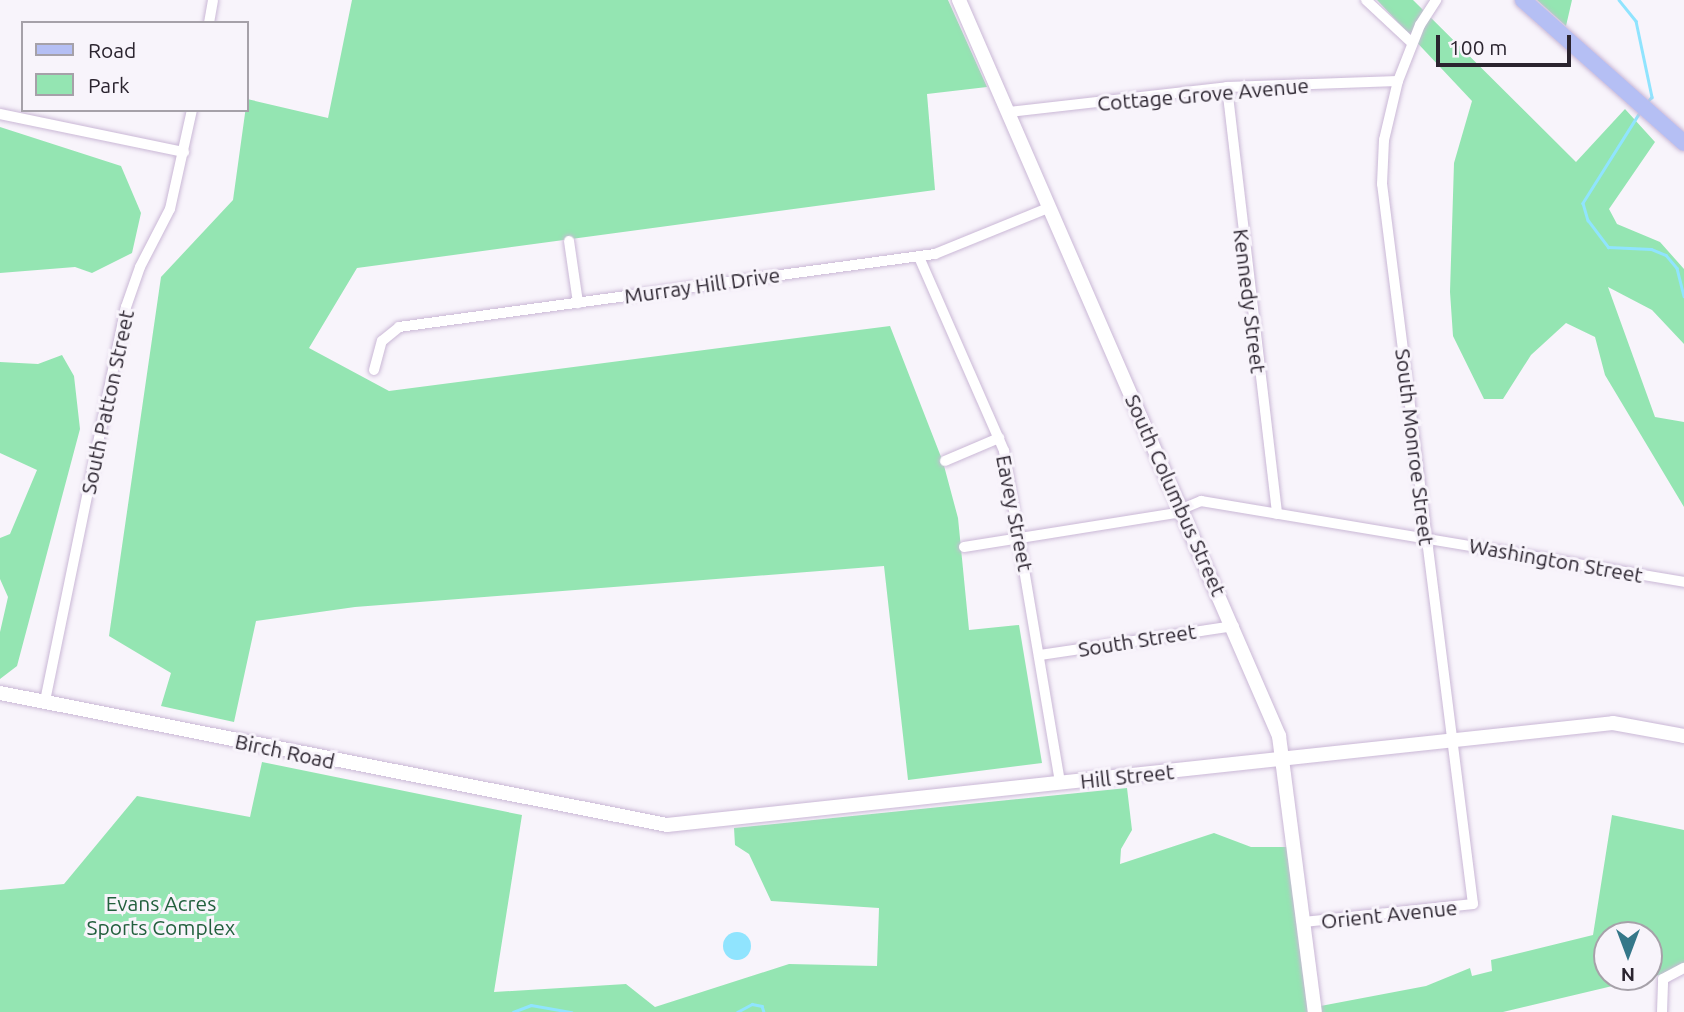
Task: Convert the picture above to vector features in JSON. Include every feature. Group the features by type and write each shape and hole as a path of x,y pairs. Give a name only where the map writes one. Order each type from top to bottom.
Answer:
{"main road":[{"path":"1522,0 1684,144"}],"street":[{"path":"209,21 213,0"},
{"name":"South Columbus Street","path":"960,0 1234,626 1284,759 1315,1012"},
{"path":"1366,0 1412,43"},
{"name":"South Monroe Street","path":"1436,0 1412,43 1398,81 1384,140 1382,184 1473,904"},
{"name":"Cottage Grove Avenue","path":"1009,112 1227,88 1398,81"},
{"name":"Kennedy Street","path":"1227,88 1277,514"},
{"name":"South Patton Street","path":"45,701 126,307 139,267 170,209 192,112"},
{"path":"0,114 184,152"},
{"name":"Murray Hill Drive","path":"374,370 382,341 399,327 919,257 962,245 1050,207"},
{"path":"569,241 578,303"},
{"name":"Eavey Street","path":"919,257 999,438 1008,470 1060,783"},
{"path":"945,461 999,438"},
{"name":"Washington Street","path":"964,547 1182,510 1201,501 1684,582"},
{"name":"South Street","path":"1040,655 1234,626"},
{"name":"Birch Road","path":"0,693 569,808"},
{"name":"Hill Street","path":"569,808 646,823 680,825 1613,723 1684,736"},
{"name":"Orient Avenue","path":"1304,922 1473,904"},
{"path":"1662,1012 1663,979 1684,968"}],"green space":[{"path":"352,0 948,0 987,87 927,94 935,190 357,268 309,348 389,391 890,326 943,462 958,518 969,630 1019,625 1042,763 908,780 884,566 355,607 256,621 234,722 161,706 171,673 109,636 161,277 233,200 248,99 328,118"},
{"path":"1377,0 1413,0 1576,162 1625,109 1655,142 1609,209 1617,224 1660,242 1684,269 1684,344 1652,310 1608,287 1655,417 1684,422 1684,507 1605,375 1595,337 1566,323 1531,355 1503,399 1484,399 1453,336 1450,292 1454,163 1472,101"},
{"path":"1537,0 1572,0 1566,26"},
{"path":"0,127 121,166 141,213 132,253 92,273 75,267 0,273"},
{"path":"62,355 74,376 80,429 17,666 0,679 0,632 8,597 0,579 0,538 10,534 37,470 0,453 0,362 38,364"},
{"name":"Evans Acres Sports Complex","path":"262,762 522,815 494,992 626,984 655,1007 789,964 877,966 879,908 771,901 749,854 735,845 734,828 1127,788 1132,830 1121,849 1120,864 1214,833 1251,847 1291,847 1310,1008 1426,986 1470,968 1472,976 1492,971 1491,960 1593,935 1593,991 1503,1012 0,1012 0,890 64,884 137,796 250,817"},
{"path":"1612,815 1684,830 1684,969 1663,974 1663,921 1595,921"}],"water":[{"path":"737,932 747,936 751,946 747,956 737,960 727,956 723,946 727,936"}],"waterway":[{"path":"1619,0 1636,21 1652,97 1647,103"},
{"path":"1641,111 1583,203 1588,220 1608,247 1651,249 1666,255 1677,268 1684,296"},
{"path":"737,1012 752,1004 762,1006 764,1012"},
{"path":"513,1012 531,1005 571,1012"}]}
